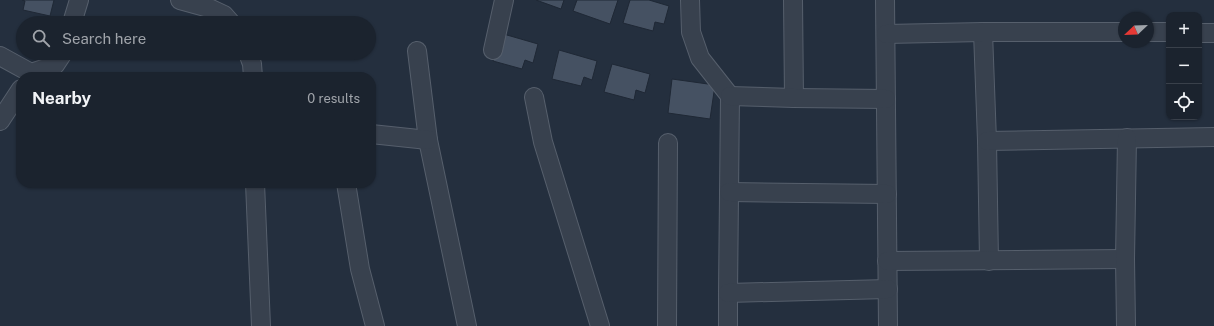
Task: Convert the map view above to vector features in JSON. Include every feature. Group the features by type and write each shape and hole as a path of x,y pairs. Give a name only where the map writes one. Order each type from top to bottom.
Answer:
{"street":[{"path":"74,16 79,0"},
{"path":"180,0 209,8 225,16"},
{"path":"493,50 504,0"},
{"path":"690,0 691,32 700,58 730,96 728,326"},
{"path":"793,0 794,98"},
{"path":"885,0 888,326"},
{"path":"983,32 989,261"},
{"path":"886,34 1118,32"},
{"path":"1154,32 1166,32"},
{"path":"1202,32 1214,33"},
{"path":"417,51 428,140 467,326"},
{"path":"0,56 25,72"},
{"path":"38,72 55,65 58,60"},
{"path":"251,60 253,72"},
{"path":"730,96 886,99"},
{"path":"0,121 16,97"},
{"path":"534,97 543,142 600,326"},
{"path":"376,135 428,140"},
{"path":"987,141 1214,137"},
{"path":"1126,326 1124,259 1127,138"},
{"path":"668,143 668,326"},
{"path":"255,188 262,326"},
{"path":"347,188 360,269 375,326"},
{"path":"728,192 887,194"},
{"path":"887,261 1124,259"},
{"path":"728,293 888,289"}],"building":[{"path":"22,0 54,0 50,16 23,10 25,1"},
{"path":"536,0 564,0 561,9"},
{"path":"577,0 618,0 610,24 573,11"},
{"path":"630,0 649,0 669,6 664,24 655,22 653,31 623,23"},
{"path":"500,33 538,44 533,63 525,60 522,69 493,61"},
{"path":"559,50 597,61 592,80 584,77 581,86 552,79"},
{"path":"612,64 650,74 645,93 636,90 634,100 604,92"},
{"path":"672,79 715,85 710,119 668,113"}]}
